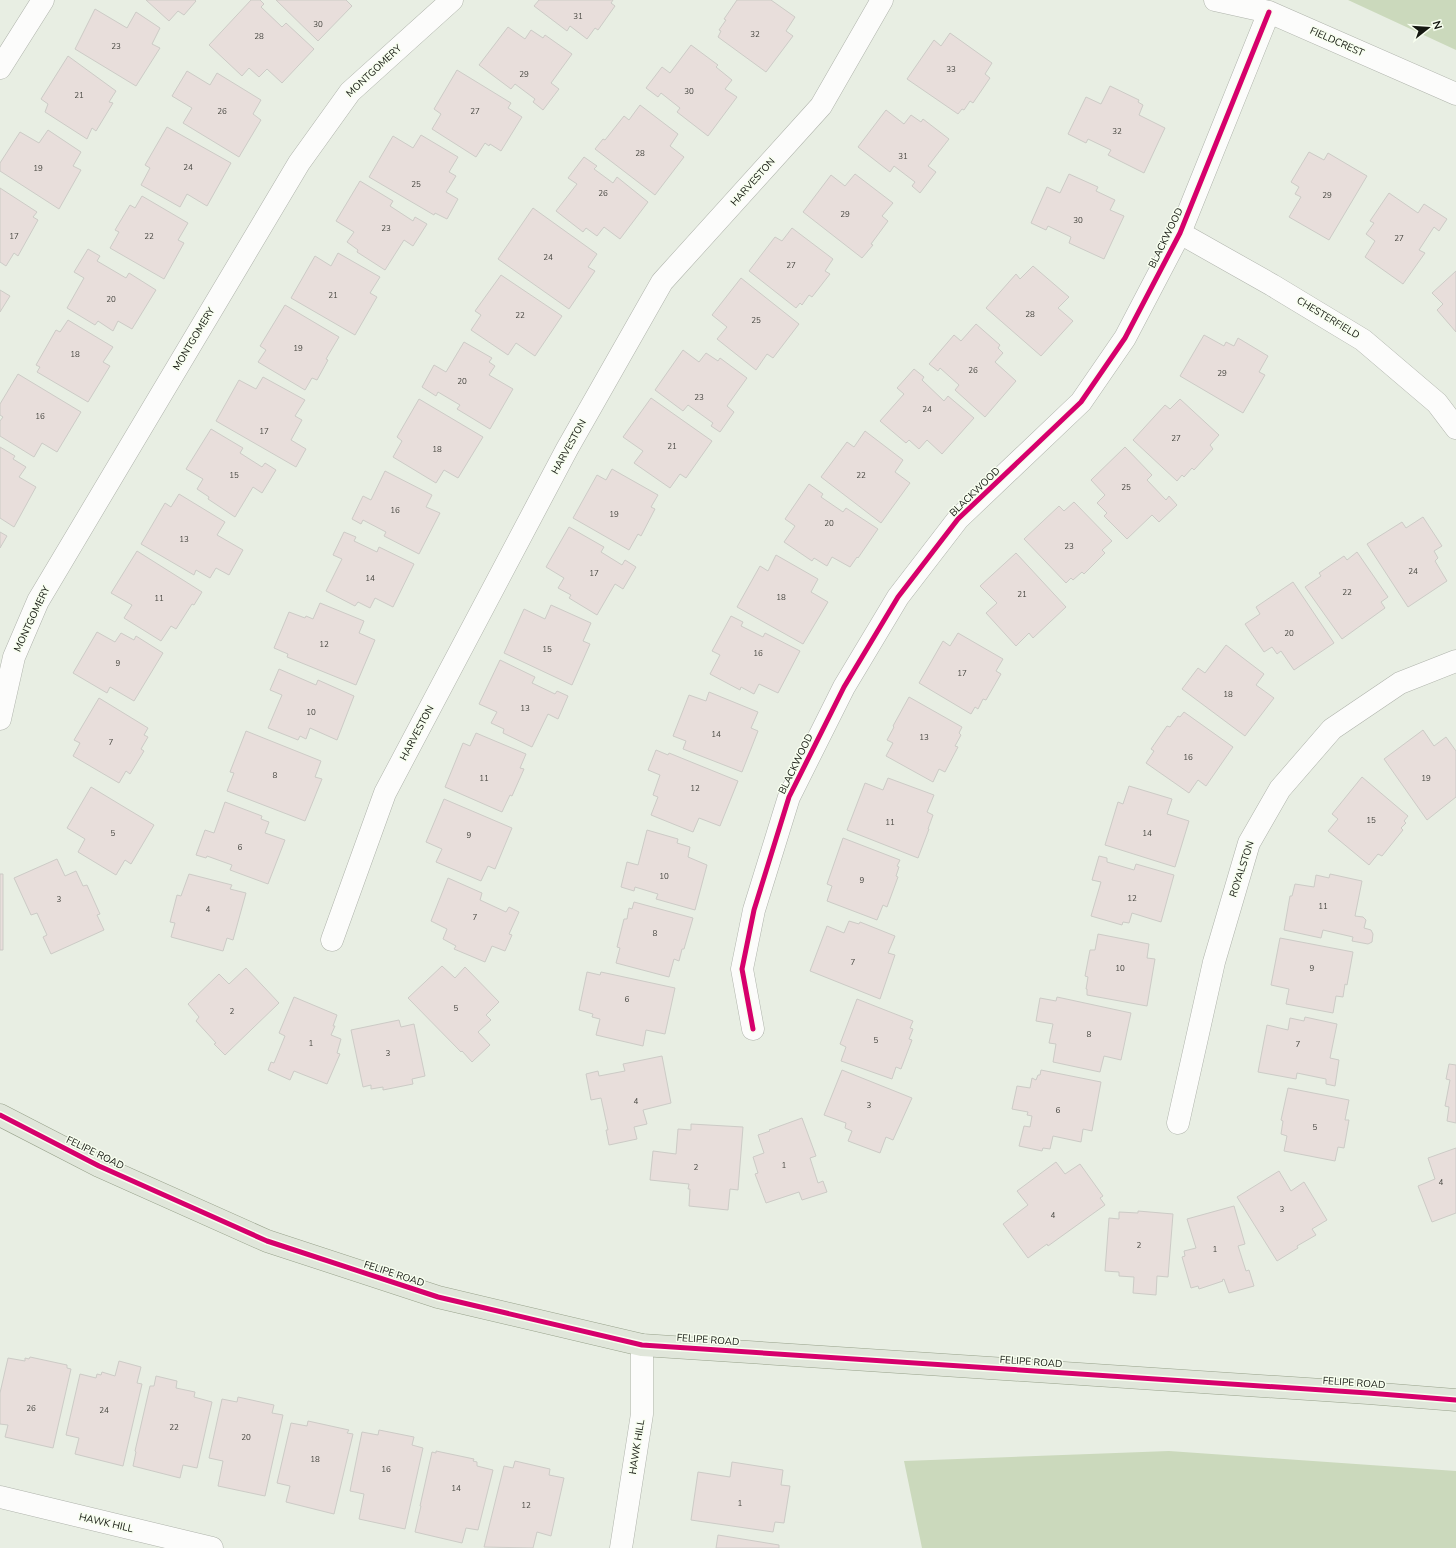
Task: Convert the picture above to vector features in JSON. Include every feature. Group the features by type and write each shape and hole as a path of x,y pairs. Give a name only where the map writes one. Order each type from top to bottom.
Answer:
{"main road":[{"name":"FELIPE ROAD","path":"0,1115 99,1166 267,1241 438,1298 642,1345 1360,1392 1456,1400"}],"street":[{"path":"0,68 43,0"},
{"name":"HARVESTON","path":"332,940 385,793 567,449 662,282 821,106 882,0"},
{"name":"FIELDCREST","path":"1215,0 1269,12 1456,94"},
{"name":"MONTGOMERY","path":"0,719 14,657 38,600 299,163 350,92 443,3"},
{"name":"BLACKWOOD","path":"753,1029 742,969 754,910 789,797 844,687 898,597 958,519 1081,402 1125,338 1180,233 1269,12"},
{"name":"CHESTERFIELD","path":"1180,233 1272,285 1363,340 1438,403 1456,428"},
{"name":"ROYALSTON","path":"1178,1123 1214,962 1249,843 1280,789 1332,729 1400,683 1456,661"},
{"name":"HAWK HILL","path":"621,1548 642,1414 642,1345"},
{"name":"HAWK HILL","path":"0,1497 212,1548"}],"green space":[{"path":"1348,0 1456,0 1456,50"},
{"path":"1169,1451 1456,1471 1456,1548 922,1548 904,1461"}],"building":[{"path":"146,0 196,1 184,15 178,11 169,21"},
{"path":"251,0 260,0 264,4 261,7 282,27 286,23 314,49 282,83 267,69 259,77 249,68 242,76 209,45"},
{"path":"276,0 346,0 352,6 318,41"},
{"path":"539,0 613,0 611,3 615,6 598,30 595,28 587,39 570,26 567,31 534,6"},
{"path":"737,0 771,0 795,17 786,31 793,36 766,72 718,37 721,31 719,30 726,20 724,19"},
{"path":"95,9 127,28 136,12 160,28 152,44 160,48 136,86 75,49"},
{"path":"508,27 525,39 531,30 543,38 545,35 572,54 551,83 559,89 543,110 533,102 535,99 515,84 511,89 479,65"},
{"path":"950,33 992,63 985,74 990,78 973,103 970,101 964,110 962,109 958,114 907,79 934,40 941,46"},
{"path":"691,45 718,65 716,67 732,80 725,89 737,97 708,136 677,112 680,108 661,93 658,97 646,88 662,67 670,73"},
{"path":"68,56 116,91 109,102 113,103 96,131 92,128 87,139 45,112 48,104 41,99"},
{"path":"457,70 511,103 508,108 522,117 501,151 490,144 489,146 485,143 476,157 432,129 441,114 434,109"},
{"path":"187,71 210,85 217,73 261,100 253,114 261,120 239,157 183,123 192,108 172,96"},
{"path":"1110,86 1139,100 1138,102 1143,105 1139,115 1165,128 1144,173 1108,155 1111,150 1088,139 1086,143 1068,134 1086,97 1101,104"},
{"path":"640,105 678,134 670,146 684,157 655,195 595,149 603,139 605,140 624,116 629,120"},
{"path":"886,110 904,124 911,115 921,122 923,119 949,139 928,166 936,172 920,193 912,186 915,182 894,166 890,172 858,147"},
{"path":"167,127 231,163 207,206 187,194 180,207 141,185 150,168 145,165"},
{"path":"48,130 81,152 73,166 81,170 59,209 0,171 0,163 20,132 39,143"},
{"path":"421,135 458,157 449,172 456,176 446,192 458,199 447,219 435,213 434,215 369,177 393,136 413,148"},
{"path":"1309,152 1324,160 1328,153 1367,176 1329,240 1289,217 1301,197 1295,194 1299,187 1291,182"},
{"path":"584,157 597,166 594,169 613,183 617,177 648,202 620,239 604,227 597,236 586,228 583,232 556,211 577,184 568,178"},
{"path":"855,174 893,203 882,216 888,221 871,244 873,245 862,258 803,212 831,175 845,186"},
{"path":"1069,174 1098,187 1096,191 1115,200 1110,210 1124,216 1104,259 1069,243 1071,237 1048,226 1046,230 1031,223 1047,187 1060,193"},
{"path":"360,181 393,201 390,206 413,221 415,217 427,224 413,246 404,240 385,270 357,252 358,250 347,242 354,232 336,221"},
{"path":"0,188 37,212 33,217 38,220 18,256 14,253 6,266 0,262"},
{"path":"1389,193 1418,213 1424,204 1447,219 1439,231 1434,227 1419,250 1425,253 1403,284 1365,257 1375,241 1366,234 1374,223 1370,221"},
{"path":"142,196 188,223 178,240 184,243 164,279 110,248 119,232 115,230 130,205 135,208"},
{"path":"533,208 597,254 588,267 595,271 569,309 498,259"},
{"path":"792,228 833,259 825,271 830,274 812,297 809,295 802,305 800,303 796,308 749,271 775,237 782,241"},
{"path":"88,249 100,256 97,261 126,278 129,273 156,290 132,329 118,321 113,331 98,321 95,325 67,308 84,278 74,272"},
{"path":"338,253 380,277 370,293 377,297 355,335 291,298 315,256 331,266"},
{"path":"1033,266 1069,297 1058,308 1073,321 1041,356 986,308 1016,274 1020,279"},
{"path":"1456,271 1456,332 1437,310 1443,304 1432,293"},
{"path":"501,275 562,316 535,356 516,343 508,355 471,330 481,315 475,311"},
{"path":"741,278 799,324 773,358 767,354 756,370 717,339 727,327 712,315"},
{"path":"0,290 10,296 0,312"},
{"path":"285,305 339,337 326,359 328,360 317,380 312,378 305,390 258,362 266,350 260,346"},
{"path":"68,320 113,347 103,362 110,366 88,402 37,372 40,367 36,365 56,330 60,332"},
{"path":"976,324 1000,345 998,348 1003,353 995,362 1016,381 985,417 955,390 959,385 940,368 938,371 929,364 954,335 961,341"},
{"path":"1204,335 1224,346 1226,342 1234,346 1238,338 1268,356 1259,372 1265,375 1243,413 1180,376"},
{"path":"464,342 492,358 489,362 495,366 489,375 513,389 490,429 457,409 460,405 438,392 436,396 422,387 434,365 446,372"},
{"path":"683,350 699,362 706,353 718,361 720,358 747,378 727,406 734,412 720,432 711,426 713,423 688,405 683,411 655,390"},
{"path":"914,369 924,377 922,380 944,401 948,396 974,418 942,454 927,440 919,449 909,440 906,443 880,421 904,394 897,388"},
{"path":"18,374 81,412 57,452 42,443 34,457 0,436 0,421 3,417 0,415 0,404"},
{"path":"263,377 305,400 295,416 302,420 291,440 306,449 296,467 216,421 239,380 256,389"},
{"path":"651,398 712,441 686,478 680,474 670,488 634,463 643,451 623,437"},
{"path":"419,399 483,437 458,478 444,470 436,483 393,457 402,441 397,437"},
{"path":"1180,399 1219,435 1210,445 1213,449 1194,470 1192,468 1184,477 1182,475 1177,481 1133,440 1165,405 1170,409"},
{"path":"211,429 243,448 240,453 262,467 265,463 276,470 262,493 253,487 235,517 208,499 209,497 197,489 203,479 186,469"},
{"path":"865,431 903,460 895,472 910,483 881,523 821,477 847,442 854,447"},
{"path":"0,447 15,456 13,459 26,467 19,477 36,487 14,527 0,518"},
{"path":"1125,447 1152,475 1147,480 1166,500 1169,496 1177,505 1159,522 1152,515 1127,539 1104,516 1107,513 1097,503 1105,495 1091,480"},
{"path":"612,469 658,495 651,507 655,509 641,536 638,534 629,550 573,518 597,475 606,480"},
{"path":"385,471 432,495 426,507 440,513 419,554 384,536 386,532 363,520 361,524 352,519 363,496 371,500"},
{"path":"809,484 823,494 821,497 843,512 846,508 878,529 850,567 832,557 827,566 814,558 812,561 784,542 795,526 785,519"},
{"path":"179,494 225,522 217,535 243,550 229,575 216,568 210,578 196,570 194,575 141,544 165,503 171,507"},
{"path":"1074,502 1112,541 1102,550 1105,553 1084,574 1082,572 1073,580 1071,578 1066,583 1024,539 1059,506 1064,511"},
{"path":"1423,517 1442,546 1434,551 1438,558 1435,561 1447,581 1408,607 1367,544 1402,522 1406,528"},
{"path":"569,527 604,547 601,552 622,565 625,560 636,567 623,589 615,584 597,615 569,598 571,595 558,588 564,578 546,567"},
{"path":"0,532 7,536 0,548"},
{"path":"344,532 356,537 354,541 377,552 379,547 414,564 393,607 375,598 370,608 358,602 355,606 326,591 342,559 333,555"},
{"path":"137,551 202,592 194,605 192,604 176,629 171,626 161,641 124,618 132,605 111,593"},
{"path":"1357,552 1388,597 1381,602 1385,608 1342,639 1305,587 1321,576 1319,573 1344,556 1347,560"},
{"path":"1016,553 1066,607 1033,638 1029,633 1016,646 986,613 997,603 980,586"},
{"path":"776,555 818,579 811,592 828,602 803,644 737,607 760,566 768,571"},
{"path":"1293,582 1334,643 1294,670 1281,651 1277,654 1272,647 1264,652 1245,624 1260,614 1256,607"},
{"path":"320,603 364,621 359,633 375,640 356,685 287,657 288,654 274,648 289,612 305,618 306,616 313,619"},
{"path":"551,605 591,623 583,641 590,644 572,685 504,653 524,609 545,619"},
{"path":"731,616 743,622 741,626 763,637 765,633 800,651 778,693 759,684 754,694 741,687 740,690 710,674 720,655 712,651"},
{"path":"97,632 115,642 121,633 134,640 136,636 163,653 134,701 110,687 107,693 73,673"},
{"path":"958,633 1003,659 996,671 1001,674 986,700 983,699 978,709 975,707 971,714 919,683 943,641 950,646"},
{"path":"1226,645 1264,674 1256,685 1274,698 1245,736 1182,689 1198,668 1205,673"},
{"path":"500,660 535,677 532,683 555,694 557,691 568,696 558,719 548,714 532,747 503,733 504,729 491,723 497,712 479,704"},
{"path":"279,669 316,685 318,680 354,696 337,740 310,728 306,739 300,736 298,740 268,728 282,695 270,690"},
{"path":"709,692 758,712 751,728 758,731 742,772 683,749 686,741 673,736 689,695 706,701"},
{"path":"909,697 962,727 959,733 961,735 955,746 958,747 945,772 939,769 933,782 886,756 893,743 887,740"},
{"path":"99,698 148,728 144,735 148,737 141,749 144,751 130,774 126,771 119,783 73,756 80,743 74,740"},
{"path":"1184,712 1233,747 1206,786 1198,780 1189,793 1146,763 1154,751 1151,749 1167,726 1170,727 1178,716 1180,717"},
{"path":"1423,730 1434,746 1446,737 1456,751 1456,797 1427,820 1384,759"},
{"path":"246,731 321,761 315,777 322,779 305,821 227,791 234,773 230,772"},
{"path":"476,733 526,754 520,768 524,769 512,796 510,795 502,812 445,787 463,743 470,746"},
{"path":"656,750 668,755 669,753 738,781 720,826 699,818 693,832 651,815 658,797 653,795 660,775 648,770"},
{"path":"1362,777 1408,816 1404,821 1406,823 1401,828 1403,830 1382,856 1378,854 1369,865 1328,831 1338,819 1332,814"},
{"path":"888,778 934,795 927,812 933,815 918,858 847,830 865,783 883,790"},
{"path":"1129,786 1172,799 1167,814 1189,821 1175,867 1105,845 1118,802 1123,804"},
{"path":"91,787 154,825 131,864 125,860 116,875 78,852 85,839 67,828"},
{"path":"444,799 512,828 495,869 488,866 481,881 436,862 442,849 426,842"},
{"path":"225,802 262,816 261,819 269,822 265,833 285,840 268,884 230,870 232,865 207,856 206,858 196,855 205,830 214,833"},
{"path":"647,830 678,839 677,843 690,847 688,857 707,865 695,910 656,899 658,894 635,887 634,891 621,887 627,862 638,865"},
{"path":"843,838 900,860 897,866 899,867 896,876 898,877 887,907 883,905 877,920 827,901 832,886 827,884"},
{"path":"1099,856 1107,858 1107,862 1134,870 1136,864 1174,875 1161,922 1132,913 1129,923 1123,922 1122,925 1091,916 1101,882 1092,880"},
{"path":"57,859 65,876 76,871 83,886 87,885 100,914 97,915 104,930 51,954 43,937 47,935 37,913 31,915 14,878"},
{"path":"0,874 3,874 3,950 0,950"},
{"path":"189,874 232,885 230,889 246,893 233,940 227,938 223,951 171,937 175,923 170,922 177,895 181,896"},
{"path":"1330,874 1362,881 1355,916 1363,917 1366,920 1364,928 1371,930 1373,934 1372,942 1368,944 1352,941 1353,937 1323,930 1321,938 1284,930 1290,896 1292,896 1295,884 1314,887 1316,875 1329,878"},
{"path":"448,878 482,893 480,900 506,912 509,907 519,912 509,934 512,935 505,951 492,946 485,962 454,949 456,946 443,939 447,929 431,921"},
{"path":"634,902 693,918 684,949 682,949 679,961 674,959 669,977 616,963 620,948 617,947 624,919 627,919 629,908 632,909"},
{"path":"849,921 859,924 860,922 895,936 888,953 895,955 880,999 810,971 827,926 844,933"},
{"path":"1098,934 1149,944 1147,958 1155,959 1147,1006 1087,995 1086,989 1088,977 1085,976 1090,950 1095,950"},
{"path":"1280,938 1353,952 1347,985 1345,984 1343,997 1336,996 1333,1013 1286,1004 1289,989 1271,985"},
{"path":"442,966 455,978 465,967 499,1002 486,1015 491,1020 478,1032 490,1045 472,1062 408,998"},
{"path":"246,968 279,1003 225,1055 214,1044 216,1043 196,1021 199,1017 188,1004 219,974 229,984"},
{"path":"587,972 600,975 601,972 675,988 665,1034 646,1030 643,1046 596,1035 600,1019 592,1017 593,1014 579,1010"},
{"path":"294,997 337,1015 333,1026 335,1026 331,1035 341,1039 337,1053 340,1054 327,1084 294,1071 290,1080 268,1070 271,1062 274,1063 285,1036 279,1033"},
{"path":"1057,997 1131,1013 1121,1060 1104,1056 1100,1072 1053,1062 1056,1044 1049,1043 1053,1024 1036,1021 1040,998 1056,1001"},
{"path":"857,999 913,1021 910,1028 913,1029 909,1039 912,1040 901,1069 896,1067 892,1079 841,1061 846,1047 840,1044"},
{"path":"1305,1017 1337,1024 1330,1058 1339,1060 1335,1086 1326,1084 1326,1079 1297,1073 1296,1079 1258,1072 1267,1025 1288,1030 1290,1018 1304,1021"},
{"path":"399,1020 401,1027 414,1024 425,1076 412,1079 413,1084 383,1090 383,1087 371,1089 371,1085 363,1087 351,1030"},
{"path":"662,1056 671,1103 643,1110 647,1124 634,1127 637,1139 609,1145 606,1130 608,1130 601,1098 591,1100 586,1074 598,1071 599,1076 625,1071 623,1064"},
{"path":"1449,1064 1456,1065 1456,1123 1447,1121 1449,1107 1445,1106 1450,1080 1446,1079"},
{"path":"842,1070 912,1098 893,1140 886,1137 880,1153 848,1141 852,1131 845,1128 846,1123 824,1115"},
{"path":"1041,1070 1101,1082 1092,1131 1083,1129 1081,1142 1053,1136 1050,1149 1043,1148 1042,1151 1019,1146 1024,1126 1030,1127 1032,1116 1027,1115 1028,1112 1012,1109 1017,1086 1030,1088 1032,1078 1036,1080 1038,1075 1040,1075"},
{"path":"1288,1088 1349,1100 1345,1120 1349,1120 1344,1148 1338,1147 1335,1161 1284,1151 1287,1136 1281,1134 1283,1121 1281,1120"},
{"path":"802,1118 816,1156 810,1158 818,1183 823,1181 827,1192 802,1200 799,1192 766,1203 755,1174 758,1173 753,1157 764,1153 758,1135"},
{"path":"691,1124 743,1127 738,1190 730,1189 728,1210 689,1206 689,1184 650,1180 653,1151 676,1154 678,1129 691,1130"},
{"path":"1456,1148 1456,1213 1432,1222 1418,1186 1435,1179 1428,1158"},
{"path":"1056,1162 1065,1174 1080,1164 1103,1196 1100,1198 1105,1205 1048,1246 1047,1244 1028,1258 1003,1224 1028,1205 1017,1191"},
{"path":"1279,1171 1291,1191 1304,1182 1327,1220 1312,1229 1316,1235 1297,1246 1298,1248 1277,1261 1237,1197"},
{"path":"1234,1206 1245,1244 1238,1246 1246,1271 1249,1270 1254,1286 1229,1293 1224,1279 1222,1280 1223,1281 1199,1289 1198,1286 1191,1288 1182,1257 1185,1256 1184,1251 1196,1248 1187,1219"},
{"path":"1138,1211 1173,1214 1168,1277 1157,1276 1156,1295 1133,1293 1134,1277 1119,1276 1119,1272 1105,1271 1109,1218 1119,1219 1119,1212 1138,1213"},
{"path":"30,1357 67,1365 67,1368 71,1369 53,1448 5,1437 8,1425 0,1424 0,1393 8,1358 25,1361 25,1358 29,1359"},
{"path":"119,1361 141,1367 137,1383 142,1384 123,1466 75,1454 79,1438 66,1435 80,1374 96,1378 97,1374 101,1375 102,1372 115,1376"},
{"path":"156,1376 177,1381 176,1388 195,1392 194,1397 212,1402 197,1468 183,1465 180,1478 133,1466 150,1386 154,1386"},
{"path":"238,1397 274,1405 272,1413 283,1415 265,1496 218,1486 223,1461 209,1458 222,1399 237,1402"},
{"path":"308,1421 349,1430 347,1433 353,1434 334,1514 286,1502 290,1486 277,1483 291,1423 307,1426"},
{"path":"379,1430 414,1437 412,1445 423,1448 405,1529 359,1519 364,1494 350,1491 362,1432 378,1435"},
{"path":"436,1451 474,1459 473,1461 477,1462 477,1466 493,1470 478,1530 466,1528 462,1543 415,1532 432,1452 436,1453"},
{"path":"515,1461 550,1469 549,1475 564,1478 551,1536 537,1532 533,1548 484,1547 504,1466 513,1468"},
{"path":"732,1462 783,1470 781,1485 790,1486 784,1523 775,1522 773,1532 691,1520 698,1472 730,1477"},
{"path":"718,1535 779,1545 779,1548 716,1548"}],"cycle path":[{"path":"753,1029 742,969 754,910 789,797 844,687 898,597 958,519 1081,402 1125,338 1180,233 1269,12"},
{"path":"0,1115 99,1166 267,1241 438,1297 642,1345 1456,1400"}]}
